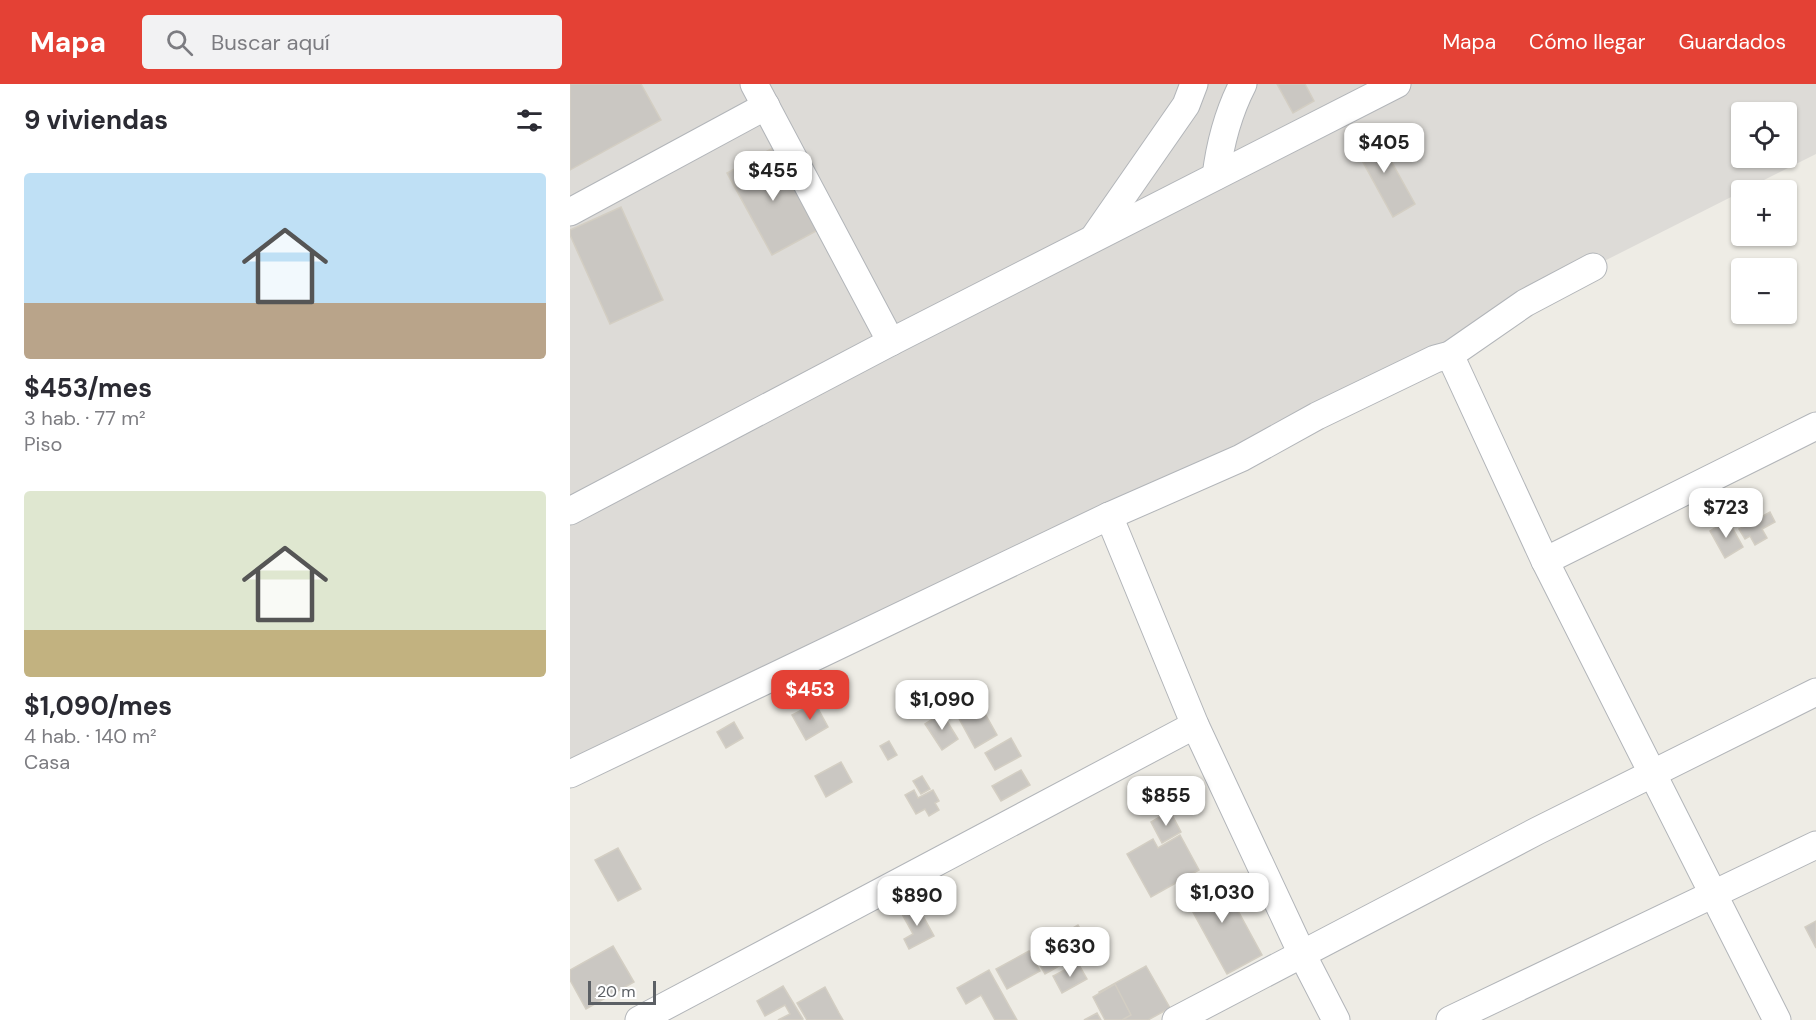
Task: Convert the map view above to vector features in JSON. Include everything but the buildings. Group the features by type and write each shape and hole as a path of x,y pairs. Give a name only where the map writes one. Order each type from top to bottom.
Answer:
{"street":[{"path":"1092,240 1186,105 1194,84"},
{"path":"1216,176 1230,113 1243,84"},
{"path":"570,511 891,342 1394,85"},
{"path":"570,212 760,95 891,342"},
{"path":"570,774 1109,516 1241,459 1317,416 1435,359 1450,354 1525,303 1593,267"},
{"path":"1450,354 1545,561 1777,1020"},
{"path":"1545,561 1816,426"},
{"path":"1109,516 1195,725 1302,954 1336,1020"},
{"path":"1176,1020 1537,831 1816,692"},
{"path":"639,1020 1195,725"},
{"path":"1450,1020 1816,845"}],"shaded area":[{"path":"570,84 1816,84 1816,154 1797,164 1797,102 1731,102 1731,168 1788,168 1764,180 1731,180 1731,197 570,783"}]}
